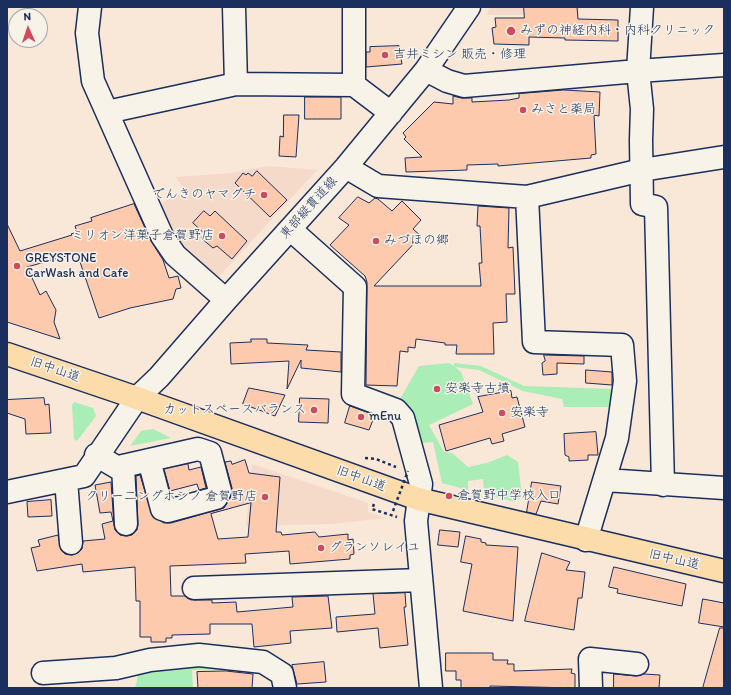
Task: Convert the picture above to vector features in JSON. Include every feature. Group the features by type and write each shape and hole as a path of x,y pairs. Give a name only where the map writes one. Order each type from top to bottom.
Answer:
{"main road":[{"name":"旧中山道","path":"7,354 137,398 418,499 586,540 724,571"}],"street":[{"path":"90,7 87,34 93,81 162,236 175,255 226,300"},
{"path":"234,7 236,84"},
{"path":"354,7 354,85"},
{"name":"東部縦貫道線","path":"75,478 96,456 137,398 159,377 346,167 391,114 426,70 469,7"},
{"path":"642,7 638,71 642,109 642,204 656,207 663,485"},
{"path":"426,70 447,81 464,86 724,65"},
{"path":"107,112 236,84 354,85 391,114"},
{"path":"346,167 378,186 527,197 642,170 724,157"},
{"path":"527,197 534,342 622,345 625,381 617,438 594,508 586,540"},
{"path":"290,229 355,287 353,394 396,410 403,418 421,484 416,521 432,688"},
{"path":"96,456 118,468 149,460"},
{"path":"123,466 126,524"},
{"path":"7,492 75,478 70,543"},
{"path":"604,480 724,488"},
{"path":"194,588 421,580"},
{"path":"43,673 116,668 150,660 198,655 263,662 282,674 285,688"},
{"path":"591,688 590,659 637,664"}],"path":[{"path":"376,459 408,471 393,511"},
{"path":"374,503 372,509 397,517"}],"shaded area":[{"path":"490,7 579,7 579,15 486,15"},
{"path":"269,166 317,170 214,282 179,251 153,208 184,191 176,177 230,173"},
{"path":"252,464 368,503 368,512 385,518 333,524 246,526"}],"green space":[{"path":"449,363 454,366 454,363 481,366 524,386 613,389 610,407 564,407 562,399 523,391 479,370 455,367 461,372 473,404 429,425 444,452 452,453 468,467 487,463 507,455 518,462 522,497 515,502 484,494 483,479 468,481 468,490 442,483 433,442 420,443 406,406 400,399 419,366"},
{"path":"74,402 93,408 96,416 77,441 74,439 72,405"},
{"path":"153,429 171,438 130,446 141,431"},
{"path":"231,664 233,680 229,680 228,669 192,670 193,688 135,688 140,668"}],"building":[{"path":"524,7 577,7 578,19 618,20 618,41 565,40 565,38 529,37 529,45 494,44 492,28 496,27 495,18 524,18"},
{"name":"吉井ミシン 販売・修理","path":"399,46 402,64 366,67 366,52 370,52 370,47"},
{"path":"564,90 600,92 599,116 594,115 596,154 591,155 591,158 498,166 498,164 467,165 467,170 406,172 405,158 422,157 404,139 406,137 403,133 434,102 453,104 453,96 472,98 472,102 509,100 519,98 519,94"},
{"path":"305,97 341,97 341,119 305,119"},
{"path":"284,115 299,115 296,157 279,156 280,136 283,137"},
{"name":"でんきのヤマグチ","path":"257,171 287,200 270,217 235,183 243,173 246,175 248,173 252,176"},
{"path":"358,197 369,203 375,198 378,199 392,211 402,201 421,220 413,229 421,236 374,286 481,286 479,263 482,263 480,226 477,226 478,206 509,208 508,248 513,247 515,294 506,294 507,322 493,323 494,354 456,354 457,345 445,345 445,343 416,339 415,348 408,347 408,352 400,351 397,386 366,385 367,282 365,276 330,245 349,225 339,218"},
{"path":"134,204 151,241 163,260 169,278 178,276 181,288 176,289 173,299 130,308 99,318 77,253 27,267 40,295 46,291 56,310 54,322 60,339 7,322 7,224 20,251 72,235 71,234 77,232 75,226 92,221 91,218"},
{"name":"ミリオン洋菓子倉賀野店","path":"204,211 210,216 215,211 247,241 232,259 217,246 213,248 201,238 205,234 193,223"},
{"path":"251,339 267,339 267,343 308,345 306,350 341,352 341,372 301,368 301,360 287,389 289,361 231,364 230,343 251,342"},
{"path":"544,355 584,356 584,364 557,363 557,374 543,375 542,363 545,361"},
{"path":"586,370 612,372 612,385 586,383"},
{"path":"249,388 285,395 275,416 243,404"},
{"path":"511,391 512,398 517,397 525,427 502,434 504,441 492,444 490,438 446,451 439,425 483,412 478,397"},
{"path":"44,398 45,405 49,404 51,433 26,434 25,419 7,413 7,400"},
{"name":"カットスペースバランス","path":"300,398 329,399 328,423 299,422"},
{"name":"mEnu","path":"350,406 375,415 369,430 345,423"},
{"path":"596,432 598,455 588,455 588,460 569,461 569,457 565,455 564,434"},
{"path":"245,460 249,473 280,477 276,532 281,532 282,535 315,532 319,537 348,534 348,540 353,539 354,554 350,555 350,559 290,564 289,551 245,554 246,563 170,566 171,596 185,596 194,600 212,600 212,603 236,602 237,612 293,607 292,597 328,596 332,628 290,631 291,643 254,647 252,624 210,624 210,634 172,635 172,638 166,638 166,642 151,642 151,637 140,637 140,601 136,601 135,567 83,572 82,564 37,571 31,548 40,546 38,540 58,535 61,550 65,554 72,555 78,553 82,549 83,541 105,539 102,524 113,521 111,512 100,513 95,485 111,482 115,530 120,535 127,536 132,535 137,530 138,524 136,476 140,475 153,517 164,523 171,523 224,508 231,497 232,488 225,462 231,461 232,464","holes":["251,503 248,537 218,539 211,514"]},
{"path":"188,464 189,470 201,467 206,488 199,490 197,484 170,491 164,469"},
{"path":"532,482 561,486 558,504 541,501 536,514 527,512"},
{"path":"51,500 52,516 28,517 27,502"},
{"path":"440,530 460,532 458,547 438,545"},
{"path":"466,536 481,539 481,542 486,543 486,545 518,547 513,621 463,611 472,564 461,562"},
{"path":"542,553 570,562 566,570 585,572 582,598 578,598 574,630 525,621"},
{"path":"614,567 686,584 682,606 617,593 618,589 609,587"},
{"path":"405,593 406,607 404,607 408,645 380,648 378,628 337,632 336,617 375,614 373,594"},
{"path":"703,599 724,603 724,627 699,623"},
{"path":"720,628 724,628 724,688 703,688"},
{"path":"446,653 493,653 493,660 508,660 507,664 514,664 514,671 572,669 571,673 575,674 575,688 490,686 490,688 461,688 461,680 456,680 456,671 446,671"},
{"path":"324,662 326,682 297,684 292,665"},
{"path":"226,671 253,674 252,688 198,688 197,672"},
{"path":"614,674 636,676 644,674 660,675 659,688 614,688"}],"place":[{"name":"みずの神経内科・内科クリニック","path":"511,31"},
{"name":"吉井ミシン 販売・修理","path":"385,55"},
{"name":"みさと薬局","path":"523,110"},
{"name":"でんきのヤマグチ","path":"264,195"},
{"name":"ミリオン洋菓子倉賀野店","path":"222,236"},
{"name":"みづほの郷","path":"376,241"},
{"name":"GREYSTONE CarWash and Cafe","path":"17,266"},
{"name":"安楽寺古墳","path":"437,389"},
{"name":"カットスペースバランス","path":"314,410"},
{"name":"安楽寺","path":"502,413"},
{"name":"mEnu","path":"361,417"},
{"name":"倉賀野中学校入口","path":"449,496"},
{"name":"クリー二ングホシノ 倉賀野店","path":"265,497"},
{"name":"グランソレイユ","path":"321,548"}]}
